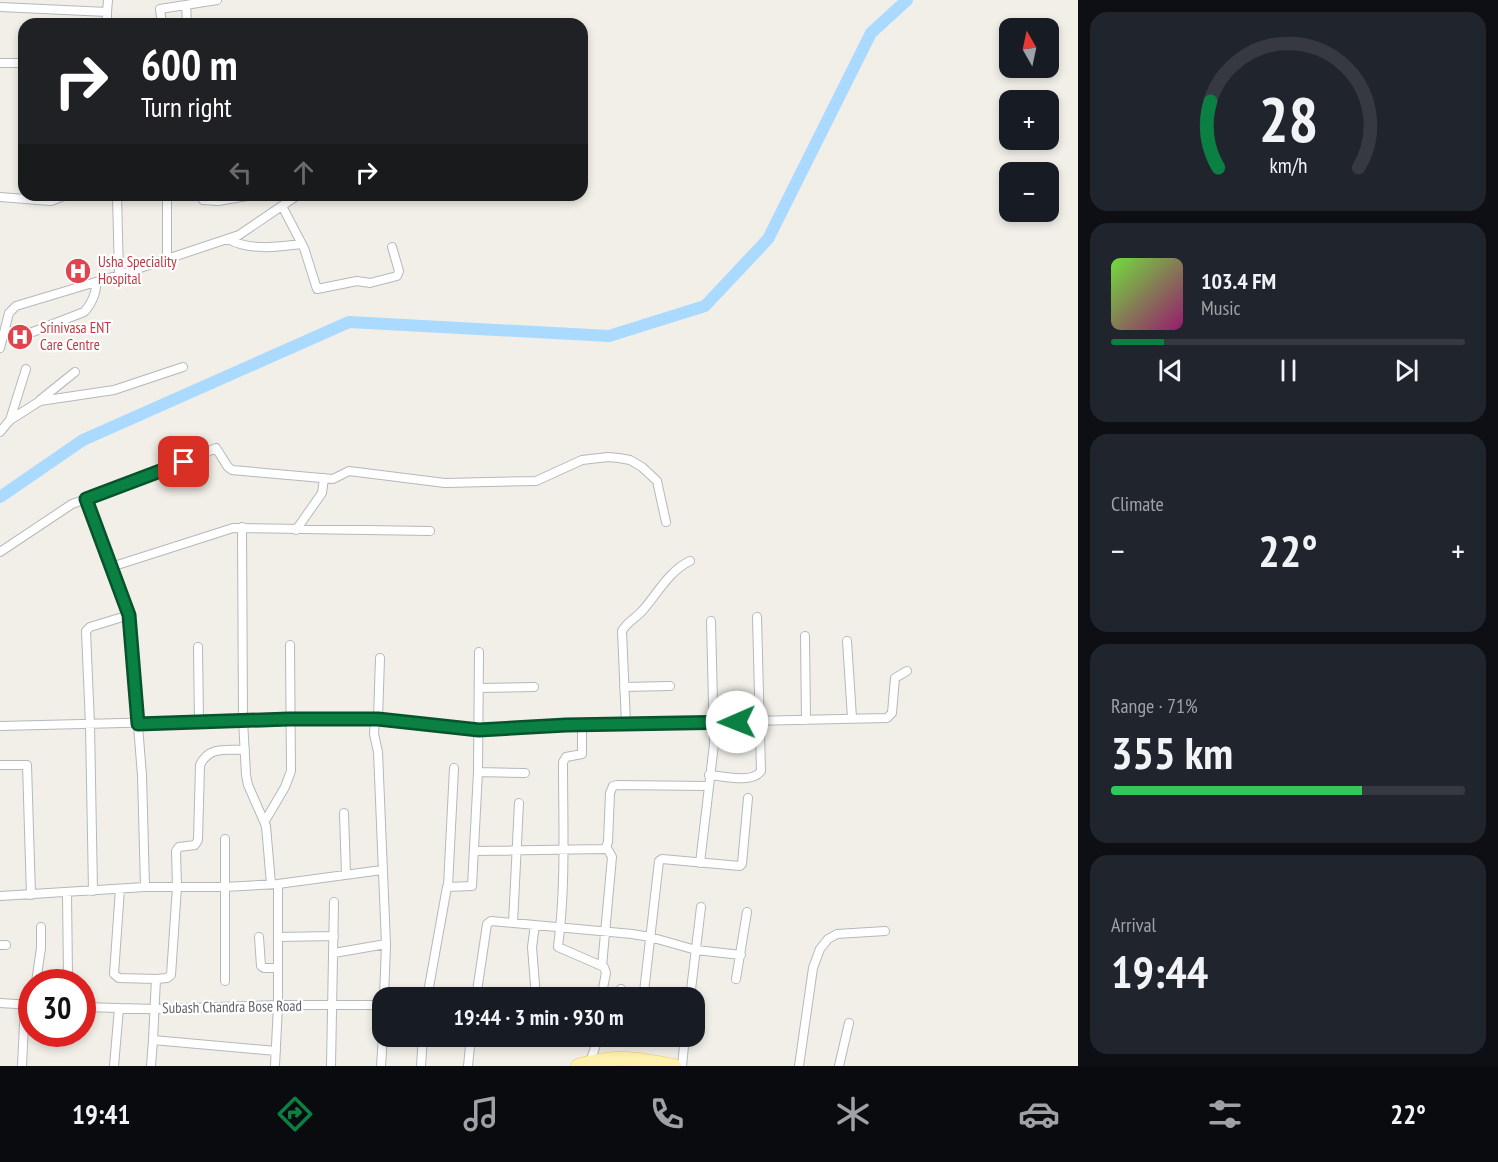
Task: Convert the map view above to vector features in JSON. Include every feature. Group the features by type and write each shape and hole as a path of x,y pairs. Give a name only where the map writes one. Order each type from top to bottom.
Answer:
{"main road":[{"path":"585,1065 629,1057 674,1066"}],"street":[{"path":"107,18 108,0"},
{"path":"159,5 186,5 217,0"},
{"path":"186,5 187,18"},
{"path":"0,7 107,12"},
{"path":"0,63 18,63"},
{"path":"0,197 18,197"},
{"path":"117,201 119,275"},
{"path":"167,201 167,258"},
{"path":"0,348 9,313 16,306 239,235 289,201"},
{"path":"282,206 302,244 315,287 321,290 357,281 370,283 397,276 399,271 392,247"},
{"path":"228,238 239,244 252,246 279,247 302,244"},
{"path":"5,331 30,333 84,312 93,298 96,282"},
{"path":"40,401 114,390 183,367"},
{"path":"10,420 26,369"},
{"path":"0,432 10,420 40,401 75,372"},
{"path":"0,552 72,504 168,469 216,448 232,470 324,478 338,478 349,471 445,483 536,481 582,460 609,456 630,460 642,467 657,481 666,522"},
{"path":"296,530 322,494 324,478"},
{"path":"86,499 129,615 142,775 145,887"},
{"path":"111,567 209,534 242,527 296,530 430,531"},
{"path":"242,527 243,720 248,785 265,821 274,884 278,938 275,1066"},
{"path":"626,724 622,631 624,626 644,609 680,567 690,561"},
{"path":"93,891 86,631 90,627 129,615"},
{"path":"709,775 749,778 760,774 757,617"},
{"path":"700,863 713,754 711,621"},
{"path":"805,636 806,720"},
{"path":"847,641 852,718"},
{"path":"265,821 290,775 290,645"},
{"path":"198,646 199,722"},
{"path":"448,886 472,886 476,851 478,652"},
{"path":"380,658 374,734 378,752 386,944 384,987"},
{"path":"0,726 376,719 479,730 582,725 887,718 890,716 895,678 907,671"},
{"path":"624,687 670,686"},
{"path":"479,688 534,687"},
{"path":"582,725 582,754 566,758 563,762 558,948 602,966"},
{"path":"120,889 114,974 119,978 167,978 171,975 177,887 176,851 179,847 195,845 198,840 200,765 203,758 211,751 245,750"},
{"path":"0,765 27,765 31,895"},
{"path":"429,987 448,886 454,768"},
{"path":"478,772 525,772"},
{"path":"603,987 606,973 602,966 604,932 612,857 607,848 609,793 613,786 617,785 708,786"},
{"path":"645,987 659,861 662,859 738,867 741,865 748,798"},
{"path":"513,923 519,803"},
{"path":"344,813 346,875"},
{"path":"225,839 225,981"},
{"path":"476,851 607,848"},
{"path":"0,896 145,887 224,887 274,884 382,870"},
{"path":"67,892 68,969"},
{"path":"331,1066 334,902"},
{"path":"691,987 701,907"},
{"path":"736,980 747,912"},
{"path":"478,987 487,924 491,921 650,937 696,950 741,955"},
{"path":"534,925 532,947 535,987"},
{"path":"38,969 41,927"},
{"path":"799,1066 813,968 820,949 828,939 837,934 885,931"},
{"path":"278,938 334,936"},
{"path":"259,937 261,966 278,968"},
{"path":"334,953 386,944"},
{"path":"151,1066 156,979"},
{"path":"0,1003 18,1004"},
{"name":"Subash Chandra Bose Road","path":"96,1007 156,1009 278,1005 372,1005"},
{"path":"114,1066 119,1008"},
{"path":"839,1066 849,1023"},
{"path":"153,1040 276,1051"},
{"path":"22,1066 25,1047"},
{"path":"381,1066 382,1047"},
{"path":"421,1066 422,1047"},
{"path":"468,1066 470,1047"},
{"path":"585,1065 594,1047"},
{"path":"682,1066 684,1047"}],"waterway":[{"path":"0,497 83,440 349,322 609,336 705,306 768,239 871,33 907,0"}],"place":[{"name":"Usha Speciality Hospital","path":"78,271"},
{"name":"Srinivasa ENT Care Centre","path":"20,337"}],"route":[{"path":"184,462 86,499 129,615 138,724 289,719 378,719 479,730 566,725 737,722"}]}
